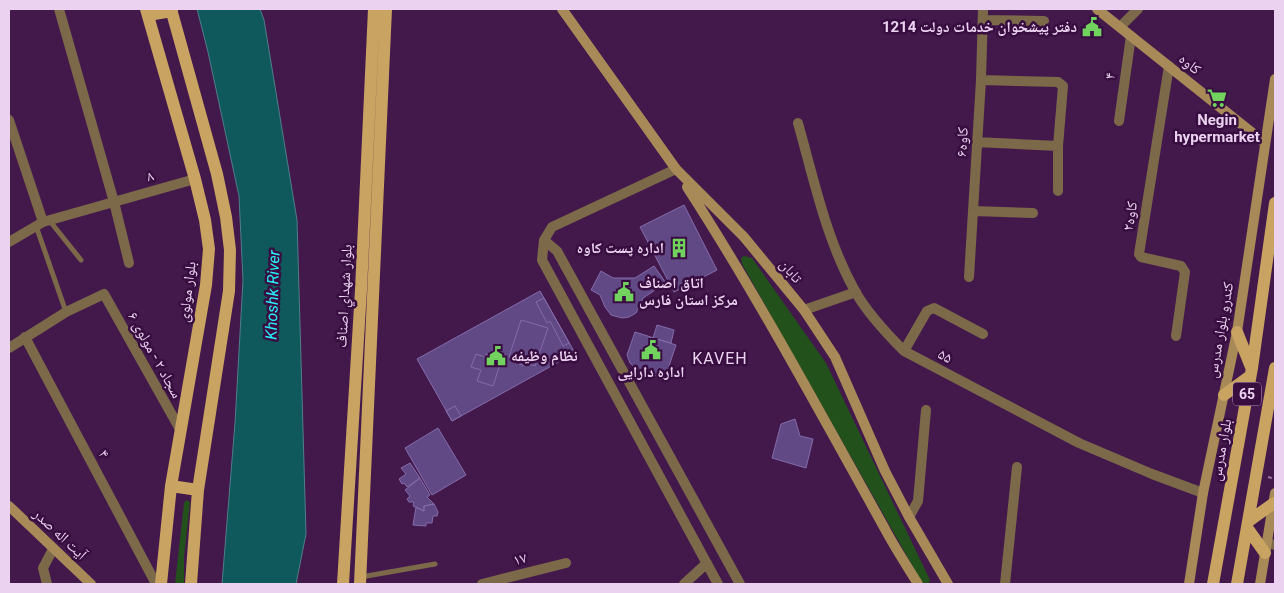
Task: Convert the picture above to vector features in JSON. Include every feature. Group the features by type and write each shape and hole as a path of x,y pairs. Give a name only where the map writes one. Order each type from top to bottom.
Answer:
{"main road":[{"name":"بلوار شهداي اصناف","path":"343,584 361,290 374,9"},
{"name":"بلوار شهداي اصناف","path":"361,581 386,9"},
{"path":"147,12 172,10 217,174 226,217 230,250 229,291 198,490 191,584"},
{"name":"بلوار مولوی","path":"147,12 195,179 205,220 208,249 207,276 171,486 162,584"},
{"name":"بلوار مدرس","path":"1214,584 1251,372 1275,203"},
{"path":"1224,395 1251,372 1237,332"},
{"name":"65","path":"1238,584 1263,441 1272,411 1275,368"},
{"path":"1263,441 1275,435"},
{"path":"171,486 198,490"},
{"path":"1269,547 1248,525 1274,505"}],"street":[{"path":"59,9 114,202 129,263"},
{"name":"تابان","path":"562,9 676,169 744,237 804,310 835,357 870,438 909,517 948,584"},
{"name":"کاوه۶","path":"969,277 981,80 983,9"},
{"name":"کاوه","path":"1097,9 1265,143"},
{"path":"1120,27 1138,9"},
{"path":"983,20 1044,21"},
{"name":"۴","path":"1119,121 1131,36"},
{"name":"کاوه۲","path":"1169,66 1139,254 1141,257 1184,268 1176,336"},
{"name":"کندرو بلوار مدرس","path":"1189,584 1203,493 1237,332 1275,79"},
{"path":"981,80 1061,84 1063,86 1058,146 1058,191"},
{"path":"9,120 12,135 43,223"},
{"name":"۵۵","path":"798,123 823,215 836,249 856,292 892,339 904,351 1079,443 1203,493"},
{"path":"976,142 1058,146"},
{"path":"718,584 542,260 544,240 552,227 676,169 729,253 918,584"},
{"name":"۸","path":"114,202 195,179"},
{"path":"10,239 43,223 114,202"},
{"path":"974,211 1033,213"},
{"path":"544,240 557,251 740,584"},
{"path":"804,310 856,292"},
{"name":"سجاد ۲ - مولوی ۶","path":"66,312 104,294 181,431"},
{"path":"904,351 927,311 934,308 983,334"},
{"path":"10,344 66,312"},
{"name":"۴","path":"25,337 156,584"},
{"path":"909,517 918,501 926,410"},
{"path":"1005,584 1017,467"},
{"path":"1260,584 1269,547 1274,505"},
{"name":"آیت اله صدر","path":"9,506 91,584"},
{"path":"48,584 43,568 53,549"},
{"name":"۱۷","path":"482,584 566,563"},
{"path":"684,584 707,563"}],"lane":[{"path":"43,223 81,260"},
{"path":"43,223 66,312"},
{"path":"361,581 435,564"}],"green space":[{"path":"744,256 752,258 826,363 930,580 929,583 924,584 920,579 742,264 741,258"},
{"path":"186,500 190,502 184,557 184,584 175,584 184,503"}],"water":[{"name":"Khoshk River","path":"197,9 260,9 264,20 297,220 306,534 296,584 222,584 235,423 243,280 239,196"}],"building":[{"name":"اداره پست کاوه","path":"684,205 717,270 674,292 640,227"},
{"name":"اتاق اصناف مرکز استان فارس","path":"654,266 666,283 643,298 636,313 629,317 622,318 611,315 600,295 591,290 601,271 613,278 635,278"},
{"name":"نظام وظیفه","path":"540,291 575,353 452,421 417,359"},
{"path":"544,298 569,343 563,346 550,321 547,323 536,302"},
{"path":"521,320 548,328 535,366 526,363 525,366 519,364 520,361 509,357"},
{"path":"657,325 674,330 671,343 653,338"},
{"name":"اداره دارایی","path":"635,332 676,345 665,378 638,371 630,363 627,355"},
{"path":"476,354 485,357 486,354 502,358 493,386 477,381 481,370 471,367"},
{"path":"455,406 461,416 452,421 446,411"},
{"path":"795,419 800,436 813,439 806,468 772,458 781,424"},
{"path":"438,428 466,475 432,495 405,448"},
{"path":"410,463 420,478 407,487 399,479 406,474 401,468"},
{"path":"420,478 430,495 427,497 434,504 424,506 424,511 413,506 414,502 409,502 407,499 410,496 405,490"},
{"path":"434,504 438,512 437,516 433,516 432,523 426,523 426,526 413,525 416,507 424,511 424,506"}],"place":[{"name":"دفتر پیشخوان خدمات دولت 1214","path":"1092,27"},
{"name":"Negin hypermarket","path":"1217,98"},
{"name":"اداره پست کاوه","path":"679,248"},
{"name":"اتاق اصناف مرکز استان فارس","path":"624,292"},
{"name":"اداره دارایی","path":"651,350"},
{"name":"نظام وظیفه","path":"496,356"}],"district":[{"name":"KAVEH","path":"720,358"}]}
